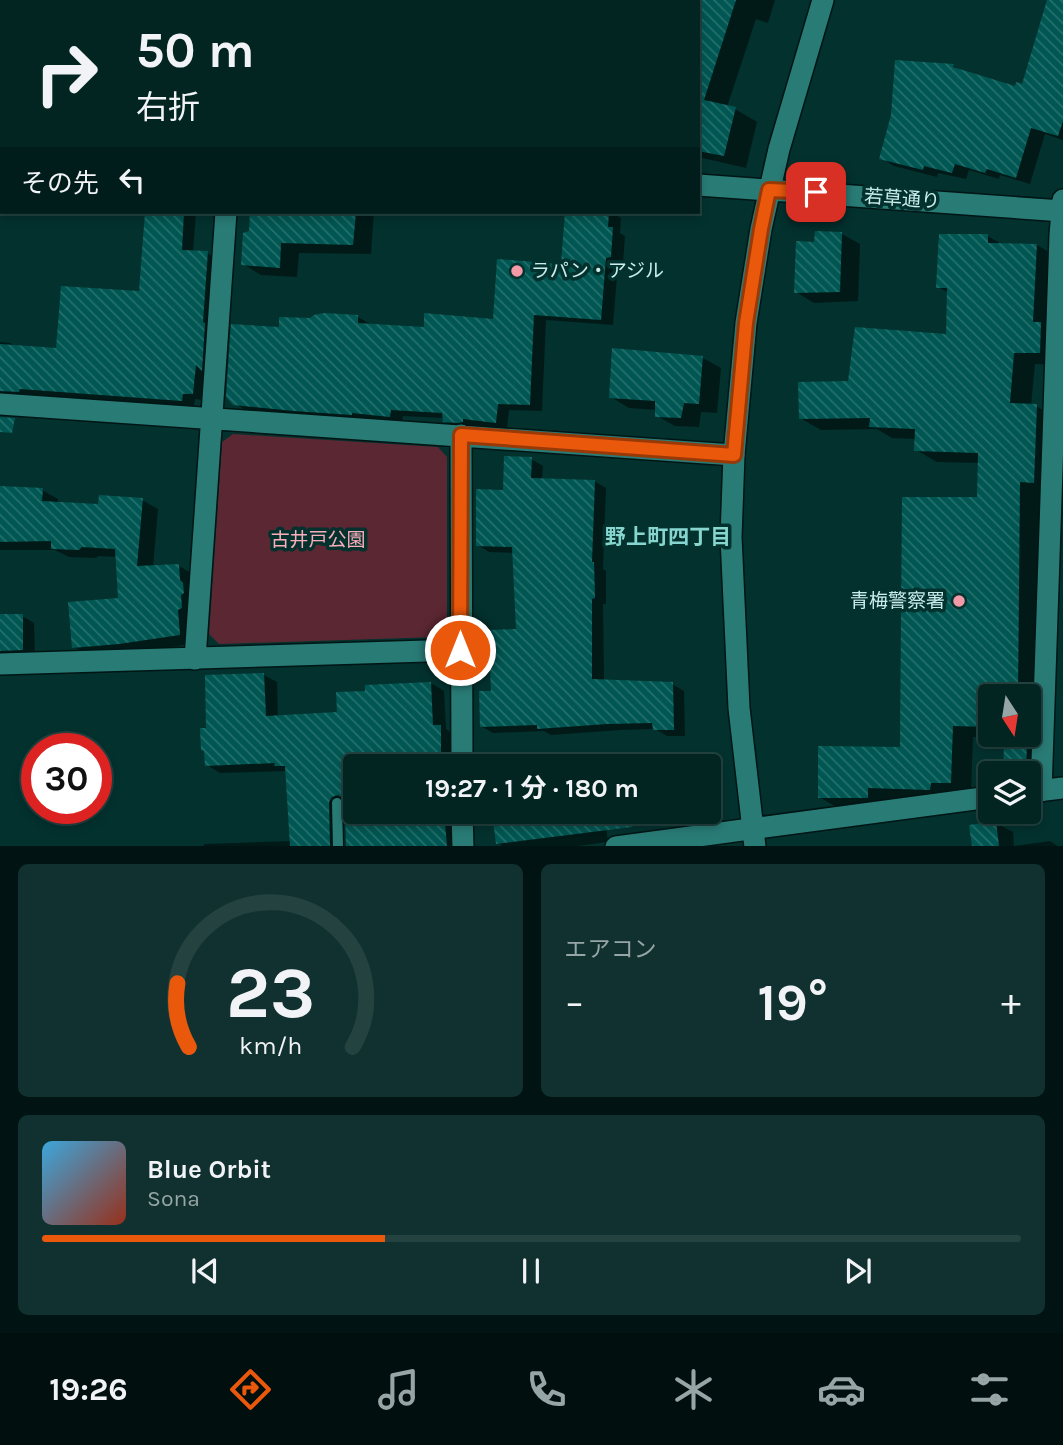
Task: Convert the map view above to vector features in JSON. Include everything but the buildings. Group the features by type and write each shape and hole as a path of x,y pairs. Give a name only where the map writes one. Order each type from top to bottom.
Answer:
{"street":[{"path":"754,837 739,708 734,618 731,537 734,455 746,323 761,229 779,149 823,0"},
{"name":"若草通り","path":"700,185 1062,207"},
{"path":"1037,761 1056,505 1062,207"},
{"path":"195,659 226,214"},
{"path":"0,404 734,455"},
{"path":"461,435 462,754"},
{"path":"0,664 460,650"},
{"path":"1041,791 1063,788"},
{"path":"615,846 754,837 978,799"},
{"path":"463,824 463,846"}],"lane":[{"path":"337,803 338,846"}],"green space":[{"name":"古井戸公園","path":"233,434 438,447 447,457 447,629 438,637 219,644 209,634 222,442"}],"place":[{"name":"ラパン・アジル","path":"517,271"},
{"name":"青梅警察署","path":"959,601"}],"district":[{"name":"野上町四丁目","path":"668,537"}],"route":[{"path":"460,650 461,435 734,455 746,323 769,190 816,192"}]}
